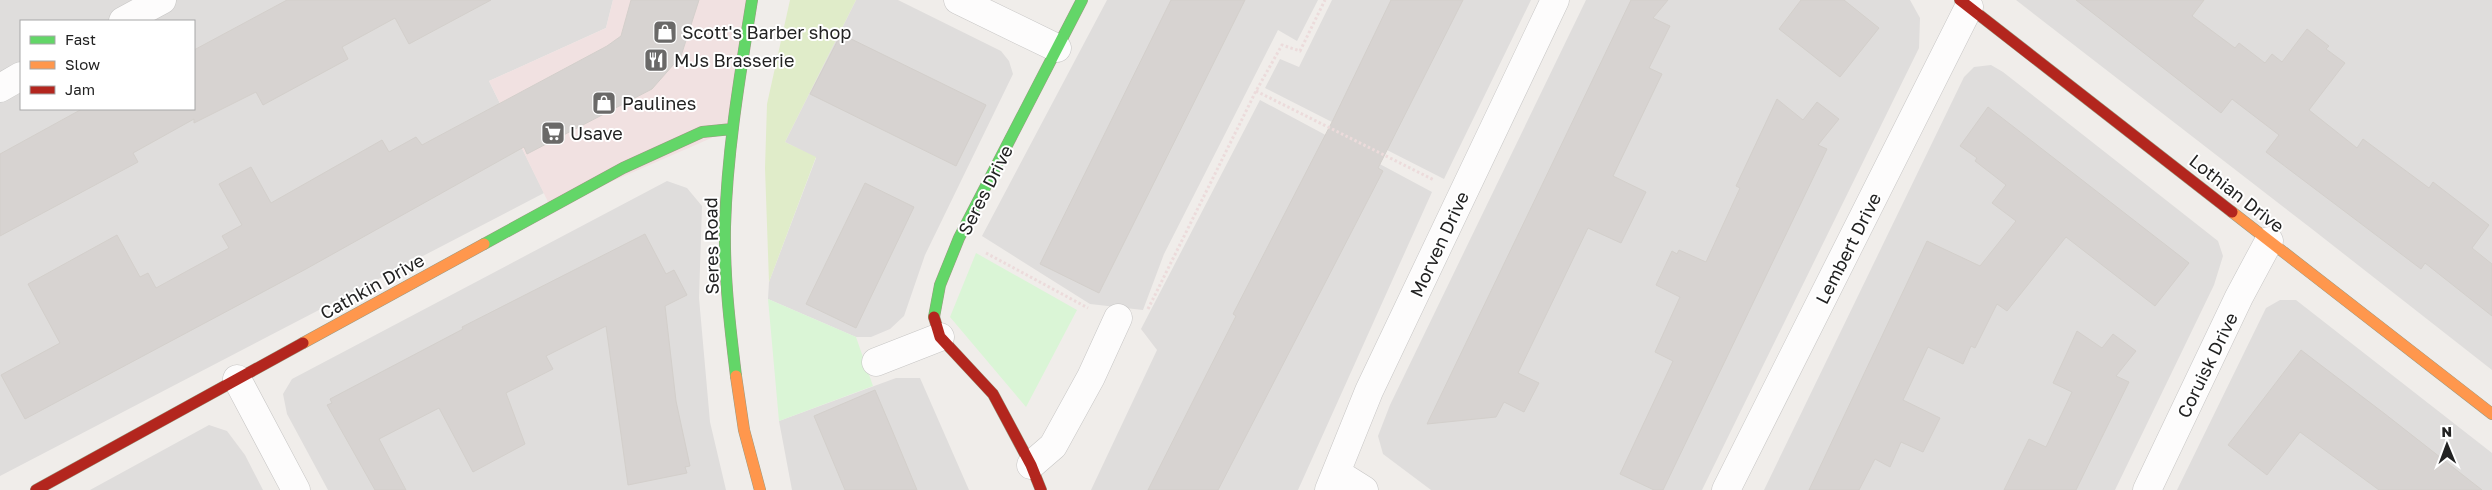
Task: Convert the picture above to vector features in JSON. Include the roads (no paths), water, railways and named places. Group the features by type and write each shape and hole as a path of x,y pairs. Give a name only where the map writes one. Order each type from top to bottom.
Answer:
{"street":[{"path":"125,20 162,0"},
{"name":"Seres Road","path":"752,0 732,129 725,228 731,336 744,430 760,490"},
{"path":"958,0 1057,48"},
{"name":"Seres Drive","path":"940,337 934,317 940,285 959,238 1082,0"},
{"name":"Morven Drive","path":"1333,482 1369,391 1555,0"},
{"name":"Lothian Drive","path":"1965,3 2492,414"},
{"name":"Lembert Drive","path":"1726,490 1965,3"},
{"path":"0,88 20,77"},
{"name":"Cathkin Drive","path":"36,490 623,168 702,132 732,129"},
{"name":"Coruisk Drive","path":"2147,490 2239,297 2269,241"},
{"path":"1031,465 1053,446 1091,377 1118,318"},
{"path":"876,362 940,337 993,394 1031,465 1041,490"},
{"path":"237,379 296,490"},
{"path":"1333,482 1364,490"}],"place":[{"name":"Scott's Barber shop","path":"665,32"},
{"name":"MJs Brasserie","path":"656,60"},
{"name":"Paulines","path":"604,103"},
{"name":"Usave","path":"553,133"}]}
